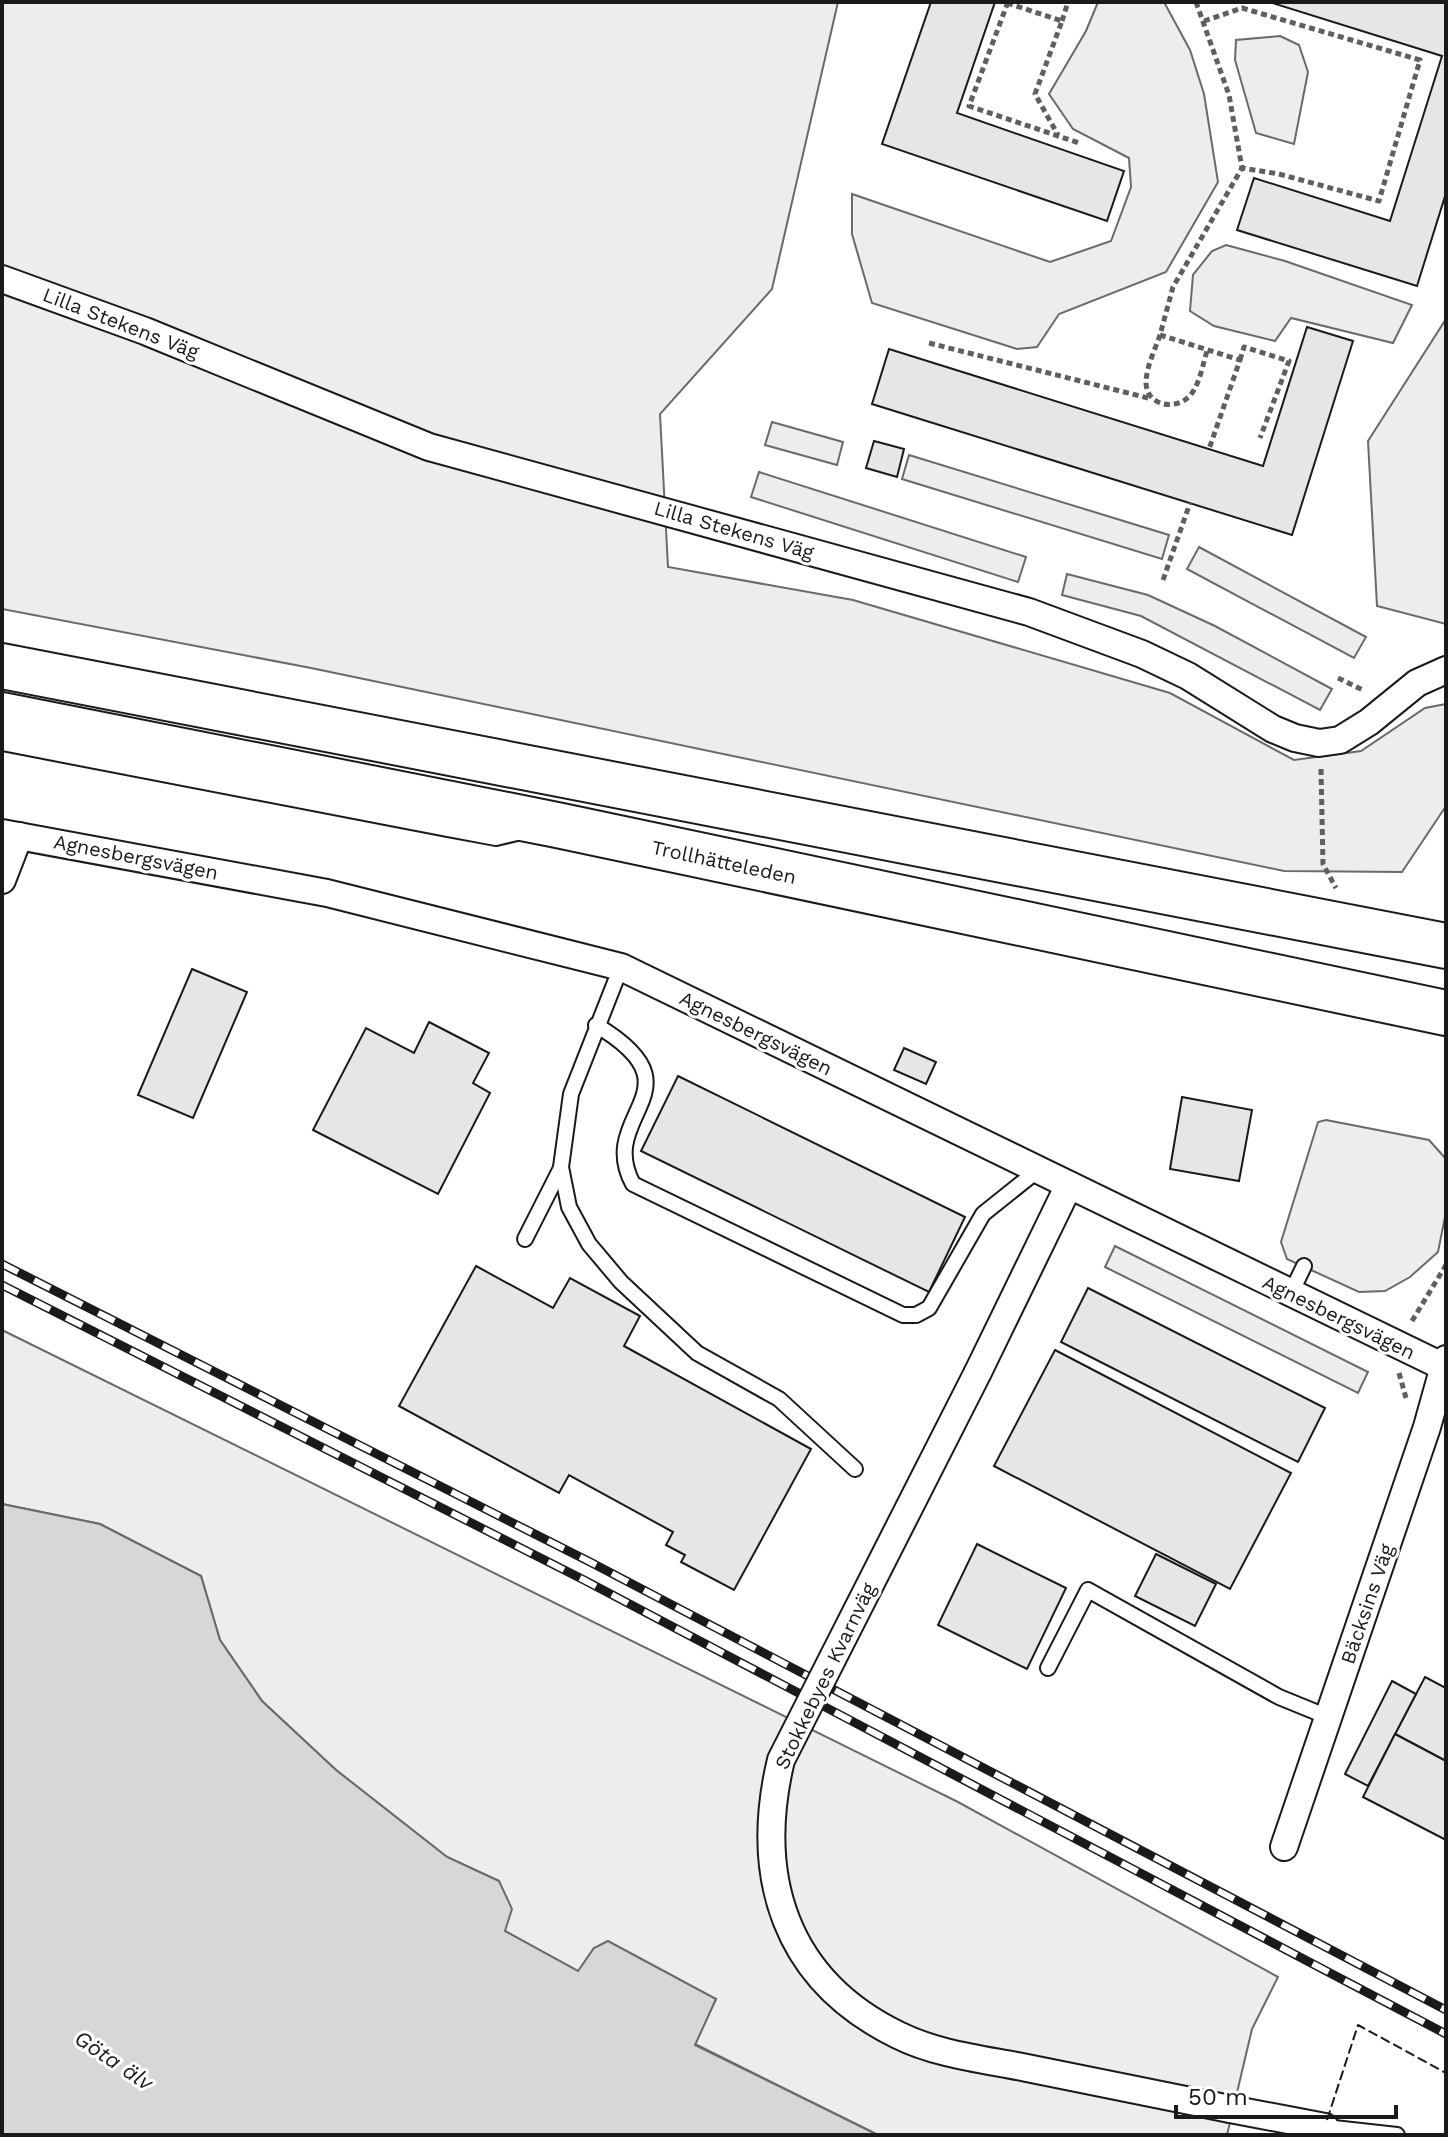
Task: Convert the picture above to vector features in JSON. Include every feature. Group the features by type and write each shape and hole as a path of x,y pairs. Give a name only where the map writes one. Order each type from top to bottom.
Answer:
{"highway":[{"path":"2,666 1446,946"},
{"name":"Trollhätteleden","path":"2,715 557,825 1446,1013"}],"street":[{"name":"Lilla Stekens Väg","path":"2,279 145,331 429,447 1029,612 1142,654 1188,676 1273,729 1319,743"},
{"path":"1319,743 1340,740 1369,722 1417,683 1446,670"},
{"name":"Agnesbergsvägen","path":"2,880 11,834 327,893 621,967 1445,1365"},
{"name":"Stokkebyes Kvarnväg","path":"1069,1185 781,1760 769,1824 770,1861 779,1902 814,1969 831,1988 873,2021 901,2037 970,2057 1230,2109 1271,2126 1325,2127"},
{"name":"Bäcksins Väg","path":"1284,1847 1445,1365"}],"lane":[{"path":"2,743 496,838 557,825"},
{"path":"525,1239 561,1167 571,1094 621,967"},
{"path":"596,1025 625,1042 642,1062 648,1088 624,1146 623,1164 633,1184 903,1315 916,1315 929,1308 983,1214 1038,1170"},
{"path":"561,1167 569,1207 589,1244 621,1282 697,1353 779,1399 855,1469"},
{"path":"1291,1293 1304,1266"},
{"path":"1048,1668 1088,1590 1279,1697 1328,1717"},
{"name":"Stokkebyes Kvarnväg","path":"1325,2127 1397,2135"}],"path":[{"path":"1058,136 1035,94 1068,2"},
{"path":"1152,399 1146,387 1147,372 1173,287 1242,168 1229,95 1196,2"},
{"path":"1062,21 1008,3 969,106 1079,143"},
{"path":"1204,21 1242,8 1420,60 1379,201 1279,174 1242,168"},
{"path":"1160,335 1240,360"},
{"path":"929,343 1152,399 1165,405 1181,404 1193,392 1207,351"},
{"path":"1209,449 1244,347 1289,361 1260,438"},
{"path":"1163,580 1190,503"},
{"path":"1319,743 1323,864 1328,877 1345,895"}],"shaded area":[{"path":"2,2 838,2 772,289 660,414 668,567 853,600 1170,693 1294,760 1361,751 1425,708 1446,704 1446,806 1402,872 1284,871 311,668 2,609"},
{"path":"1098,2 1164,2 1190,50 1204,94 1218,182 1166,272 1059,314 1037,347 1017,349 872,303 852,234 852,194 1050,262 1111,241 1131,187 1129,158 1073,129 1049,94 1086,31"},
{"path":"1280,36 1299,45 1308,72 1294,144 1256,133 1235,60 1236,40"},
{"path":"1226,245 1285,261 1412,305 1393,343 1291,318 1275,341 1214,326 1190,311 1193,275 1212,251"},
{"path":"1446,319 1446,624 1377,606 1368,441"},
{"path":"772,422 843,442 837,465 765,445"},
{"path":"909,455 1169,535 1162,559 902,479"},
{"path":"759,472 1026,557 1018,582 751,497"},
{"path":"1199,547 1366,637 1354,658 1187,569"},
{"path":"1067,574 1148,595 1215,626 1332,689 1320,710 1141,616 1062,595"},
{"path":"1326,1120 1429,1140 1446,1159 1446,1212 1438,1252 1410,1277 1385,1291 1359,1292 1287,1259 1281,1242 1318,1122"},
{"path":"1115,1246 1368,1372 1358,1393 1105,1267"},
{"path":"2,1330 958,1802 1278,1977 1252,2029 1227,2135 878,2135 695,2044 716,1999 594,1948 578,1972 505,1931 499,1881 447,1857 336,1770 262,1701 220,1640 201,1576 100,1524 2,1504"}],"water":[{"name":"Göta älv","path":"2,1504 100,1524 201,1576 220,1640 262,1701 336,1770 447,1857 499,1881 512,1909 505,1931 578,1971 594,1948 608,1941 716,1999 695,2045 878,2135 2,2135"}],"building":[{"path":"931,2 995,2 957,113 1124,171 1107,221 882,144"},
{"path":"1269,2 1446,2 1446,193 1417,286 1237,230 1254,178 1390,221 1442,56"},
{"path":"1307,327 1353,341 1292,535 872,404 889,349 1263,466"},
{"path":"874,441 904,449 897,477 866,468"},
{"path":"192,969 247,992 193,1118 138,1095"},
{"path":"429,1022 489,1053 473,1083 490,1093 438,1194 313,1130 366,1028 414,1053"},
{"path":"904,1048 936,1062 926,1084 894,1070"},
{"path":"678,1076 965,1217 929,1292 641,1151"},
{"path":"1182,1097 1252,1110 1239,1181 1170,1169"},
{"path":"476,1266 553,1308 570,1278 640,1316 624,1346 811,1449 734,1590 681,1562 685,1555 666,1545 673,1532 569,1475 559,1493 399,1406"},
{"path":"1088,1288 1325,1408 1298,1462 1061,1342"},
{"path":"1055,1350 1291,1473 1230,1589 994,1466"},
{"path":"977,1544 1066,1588 1027,1669 938,1625"},
{"path":"1156,1554 1216,1584 1195,1626 1135,1596"},
{"path":"1425,1677 1446,1688 1446,1761 1395,1734"},
{"path":"1392,1681 1416,1694 1368,1786 1345,1774"},
{"path":"1395,1734 1446,1761 1446,1840 1363,1797"}],"railway":[{"path":"2,1264 592,1563 1446,2010"},
{"path":"2,1285 584,1580 1446,2034"}],"fence":[{"path":"1327,2120 1358,2025 1446,2073"}]}
